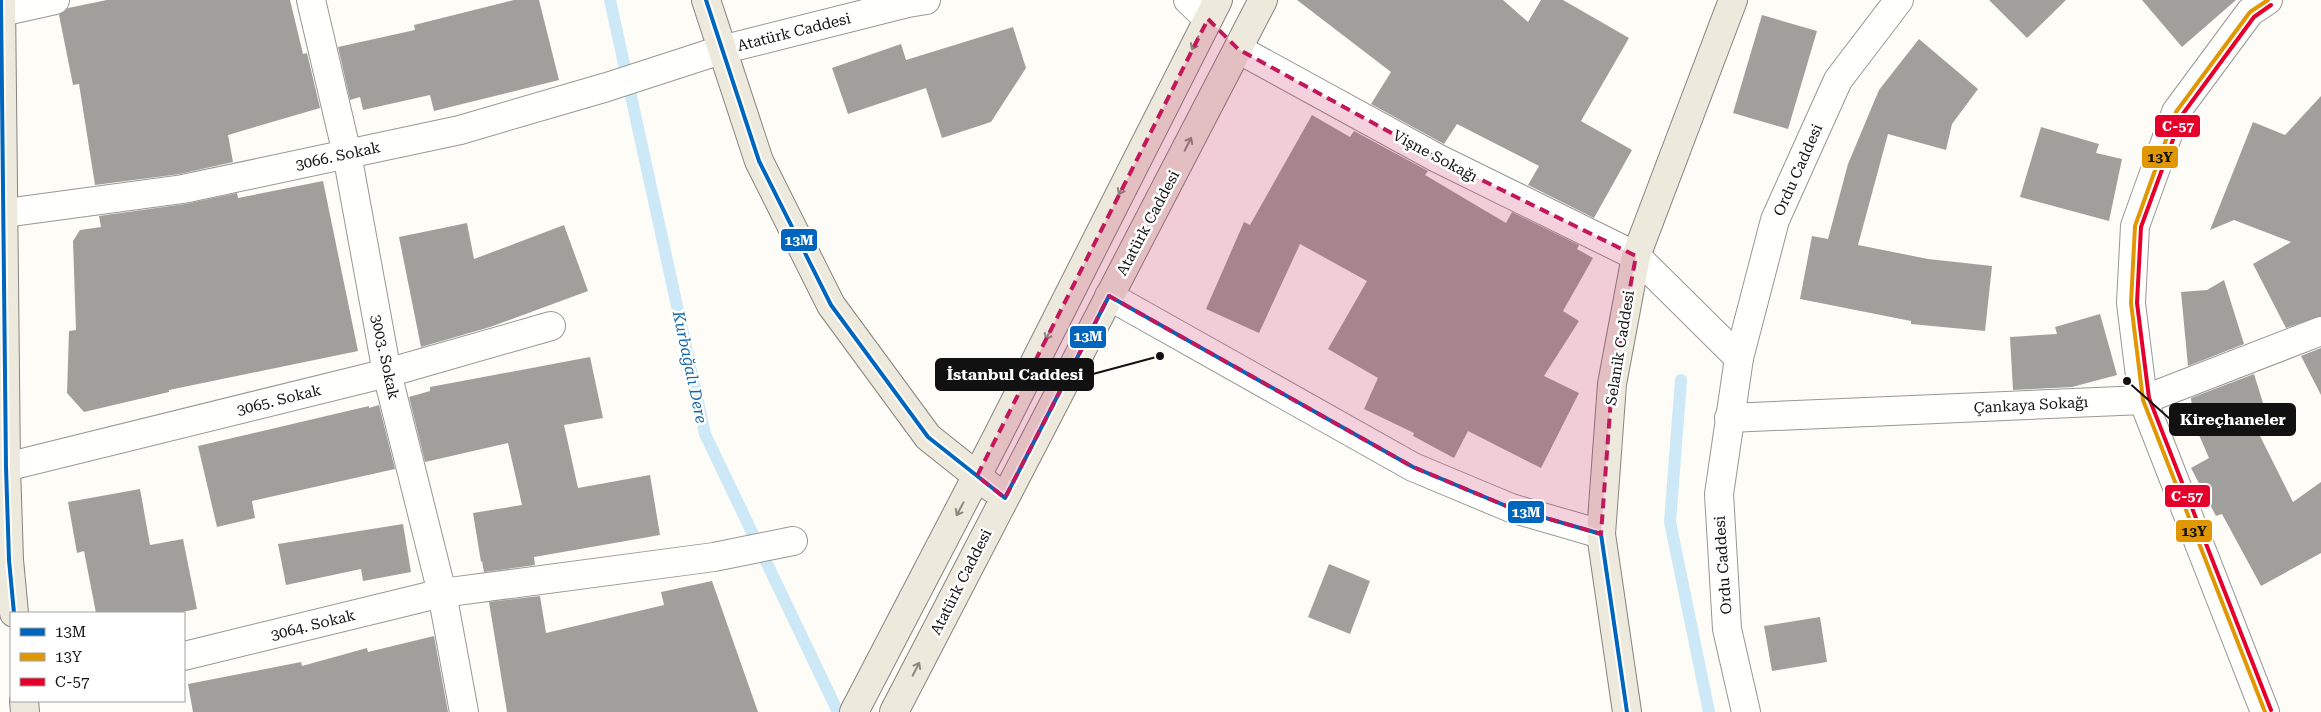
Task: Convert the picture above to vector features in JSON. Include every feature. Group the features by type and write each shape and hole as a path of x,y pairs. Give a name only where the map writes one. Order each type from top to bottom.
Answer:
{"main road":[{"path":"706,0 758,161 831,305 928,437 1005,498"},
{"name":"Atatürk Caddesi","path":"894,712 1263,0"},
{"name":"Selanik Caddesi","path":"1627,712 1601,534 1612,384 1636,256 1733,0"},
{"path":"1,6 5,213 2,340 6,467 4,560 14,612"},
{"path":"1213,9 1238,49"},
{"path":"857,706 977,476 1213,9"}],"street":[{"path":"1,6 55,0"},
{"name":"3003. Sokak","path":"311,0 347,154 387,373 442,593 464,712"},
{"name":"Atatürk Caddesi","path":"664,68 721,50 926,0"},
{"path":"1188,0 1213,9"},
{"name":"Ordu Caddesi","path":"1746,712 1727,629 1719,494 1739,358 1775,220 1838,80 1899,0"},
{"path":"2265,712 2143,400 2131,303 2135,226 2176,112 2250,12 2268,0"},
{"name":"Vişne Sokağı","path":"1238,49 1437,158 1636,256"},
{"name":"3066. Sokak","path":"5,213 183,189 460,130 664,68"},
{"path":"1636,256 1739,358"},
{"path":"1109,296 1412,467 1510,508 1601,534"},
{"name":"3065. Sokak","path":"6,467 387,373 551,326"},
{"name":"Çankaya Sokağı","path":"1729,418 2143,400 2321,331"},
{"name":"3064. Sokak","path":"185,656 442,593 714,557 794,541"}],"highlighted area":[{"path":"1208,19 1238,49 1437,158 1636,256 1612,384 1601,534 1511,508 1413,467 1109,296 1005,498 977,476"}],"building":[{"path":"107,0 290,0 303,54 307,53 320,108 228,135 233,162 180,174 95,185 79,84 73,85 59,15 68,8"},
{"path":"514,0 539,0 559,80 434,111 430,95 363,110 360,97 350,100 338,47 415,30 414,25"},
{"path":"1297,0 1503,0 1528,22 1541,0 1563,0 1629,38 1581,121 1632,150 1594,218 1528,185 1539,166 1457,124 1444,144 1371,104 1391,72"},
{"path":"1989,0 2066,0 2027,38"},
{"path":"2142,0 2236,0 2182,47"},
{"path":"1762,15 1817,31 1788,129 1733,113"},
{"path":"1013,27 1026,68 991,122 942,138 926,88 848,114 832,68 901,44 906,60"},
{"path":"1919,39 1978,89 1952,124 1946,150 1888,134 1858,245 1928,259 1992,266 1985,331 1911,324 1911,321 1800,299 1812,236 1828,239 1848,164 1879,90"},
{"path":"2321,96 2321,316 2286,328 2253,264 2291,242 2234,220 2210,230 2253,122 2285,135"},
{"path":"1312,115 1350,137 1354,131 1428,171 1425,175 1506,223 1512,212 1579,245 1577,249 1593,258 1563,311 1579,321 1544,376 1579,393 1541,468 1468,431 1454,458 1413,436 1414,433 1364,409 1378,378 1328,349 1367,281 1300,244 1259,333 1206,309 1244,222 1250,225"},
{"path":"2041,127 2099,144 2096,153 2122,159 2109,221 2020,197"},
{"path":"323,181 358,351 169,390 169,392 84,412 67,393 69,331 76,330 73,241 80,230 101,227 99,216 185,204 237,193 238,198"},
{"path":"467,223 474,259 564,225 588,291 490,327 421,347 399,237"},
{"path":"2224,280 2244,344 2188,366 2181,292 2207,290"},
{"path":"2100,314 2117,375 2072,387 2013,390 2010,337 2057,334 2055,327"},
{"path":"2321,348 2321,395 2301,356"},
{"path":"590,357 603,418 564,425 578,488 650,475 660,535 534,557 535,565 484,572 473,513 522,505 508,443 425,462 409,397 430,391 430,387"},
{"path":"2254,374 2263,403 2247,410 2293,502 2321,482 2321,553 2261,586 2222,514 2216,516 2191,468 2209,458 2187,407 2192,406 2191,398"},
{"path":"379,405 395,469 252,501 255,518 217,527 198,446"},
{"path":"140,489 150,545 183,539 197,609 182,612 96,612 84,551 77,553 68,502"},
{"path":"403,524 411,572 363,581 361,569 286,585 278,544"},
{"path":"1329,564 1370,581 1350,634 1308,617"},
{"path":"712,581 758,712 507,712 489,602 540,596 546,633 664,605 661,592"},
{"path":"1820,617 1827,662 1772,671 1764,626"},
{"path":"434,636 448,712 193,712 188,684 301,662 302,666 367,648 368,652"}],"waterway":[{"name":"Kurbağalı Dere","path":"610,0 705,434 838,712"},
{"path":"1681,380 1670,522 1709,712"}],"transit line":[{"name":"13M","path":"1,0 6,467 9,560 14,612"},
{"name":"13M","path":"706,0 759,161 831,305 928,437 1005,498 1109,296 1413,467 1511,508 1601,534 1627,712"},
{"name":"13Y","path":"2265,712 2143,400 2131,303 2135,226 2176,112 2250,12 2268,0"},
{"name":"C-57","path":"2271,5 2254,17 2182,115 2141,227 2137,303 2149,398 2271,710"}],"place":[{"name":"İstanbul Caddesi̇","path":"1160,356"},
{"name":"Kireçhaneler","path":"2127,381"}]}
